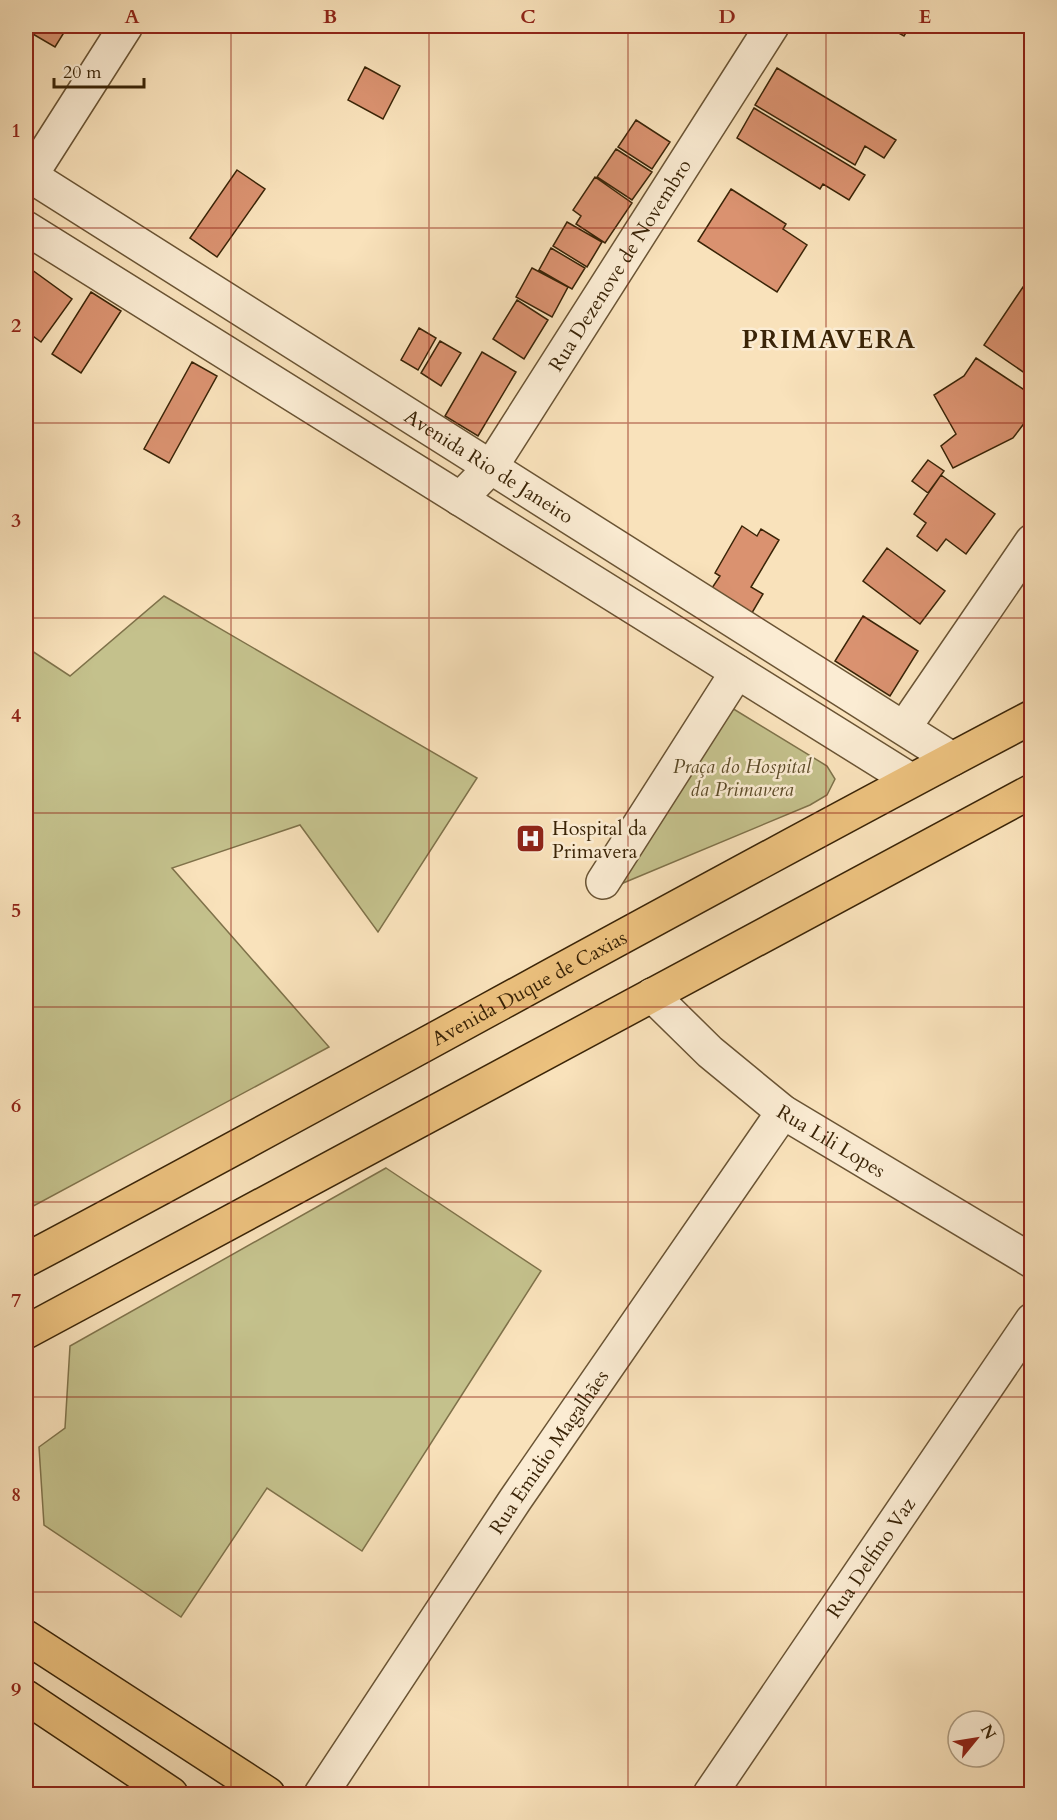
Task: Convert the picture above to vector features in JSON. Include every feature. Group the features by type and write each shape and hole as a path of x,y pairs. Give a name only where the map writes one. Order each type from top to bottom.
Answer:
{"main road":[{"name":"Avenida Duque de Caxias","path":"26,1260 256,1138 909,780 1032,717"},
{"path":"26,1332 1032,791"},
{"path":"26,1637 268,1794"},
{"path":"26,1697 171,1794"}],"street":[{"path":"27,177 126,26"},
{"name":"Rua Dezenove de Novembro","path":"459,499 491,467 772,26"},
{"name":"Avenida Rio de Janeiro","path":"27,177 952,759"},
{"path":"26,228 909,780"},
{"path":"904,728 1032,541"},
{"path":"603,882 736,672"},
{"name":"Rua Lili Lopes","path":"652,995 710,1052 783,1112 1032,1261"},
{"name":"Rua Emidio Magalhães","path":"321,1794 522,1491 783,1112"},
{"name":"Rua Delfino Vaz","path":"710,1794 1032,1320"}],"green space":[{"path":"164,596 477,778 378,932 300,825 172,868 329,1047 26,1210 26,647 70,676"},
{"name":"Praça do Hospital da Primavera","path":"727,705 827,766 835,779 827,795 810,805 604,891"},
{"path":"386,1168 541,1271 362,1551 267,1488 181,1617 44,1525 39,1447 65,1428 70,1346"}],"building":[{"path":"26,26 68,26 55,47 26,30"},
{"path":"886,26 910,26 904,36"},
{"path":"365,67 400,86 383,119 348,100"},
{"path":"777,68 896,140 884,158 865,146 855,165 755,105"},
{"path":"754,108 865,175 849,200 823,184 820,189 737,138"},
{"path":"636,120 670,142 652,169 618,147"},
{"path":"616,149 652,172 632,200 597,177"},
{"path":"237,170 265,189 217,257 190,238"},
{"path":"595,177 632,203 605,243 576,224 581,216 573,210"},
{"path":"731,189 786,224 783,229 807,245 777,292 698,241"},
{"path":"567,222 602,242 587,267 553,246"},
{"path":"551,248 585,268 572,289 539,270"},
{"path":"28,267 72,299 41,342 26,331 26,270"},
{"path":"532,268 568,287 552,317 516,297"},
{"path":"1023,287 1032,292 1032,378 984,345"},
{"path":"91,292 121,311 81,373 52,354"},
{"path":"517,300 548,320 524,359 493,339"},
{"path":"419,328 436,338 418,370 401,360"},
{"path":"440,341 461,353 441,386 421,373"},
{"path":"482,352 516,372 478,436 445,416"},
{"path":"976,358 1032,395 1032,413 1013,438 953,468 941,446 956,434 934,395 964,376"},
{"path":"192,362 217,376 169,463 144,449"},
{"path":"928,460 944,471 928,493 912,481"},
{"path":"941,475 995,514 966,554 946,539 937,551 917,536 926,523 914,514"},
{"path":"742,526 757,536 761,529 779,540 751,587 763,594 749,618 708,594 720,576 715,573"},
{"path":"887,548 945,591 920,624 863,581"},
{"path":"863,616 918,651 890,696 835,661"}],"place":[{"name":"Hospital da Primavera","path":"531,839"}],"district":[{"name":"PRIMAVERA","path":"829,339"}]}
